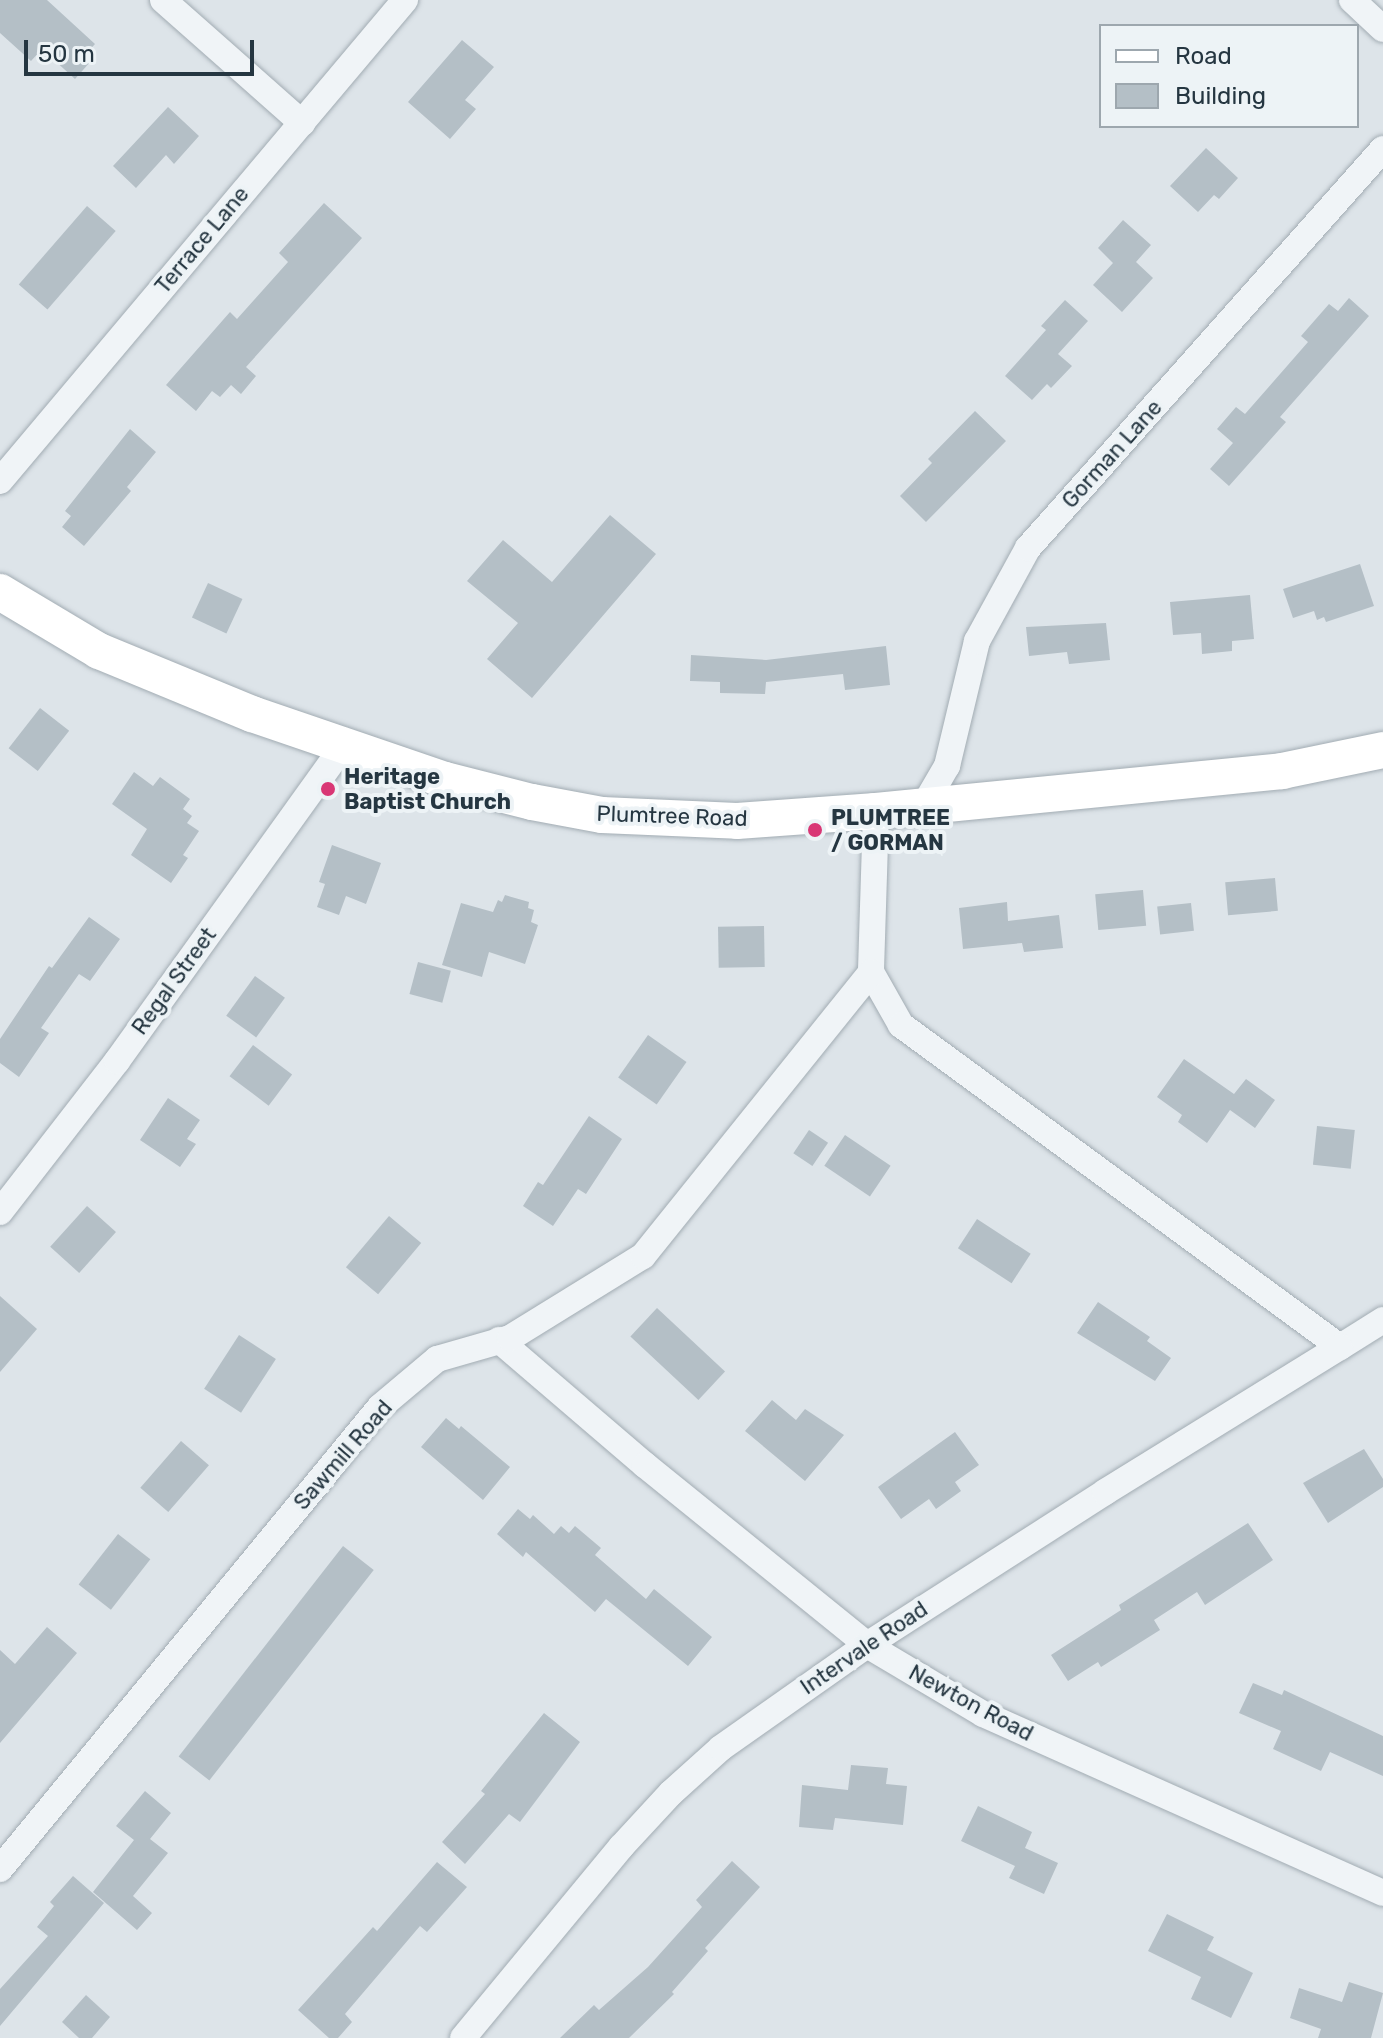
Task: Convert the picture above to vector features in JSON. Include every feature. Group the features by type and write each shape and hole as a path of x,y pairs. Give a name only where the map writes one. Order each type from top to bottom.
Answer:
{"street":[{"path":"163,0 302,123"},
{"name":"Terrace Lane","path":"0,481 405,0"},
{"path":"1352,0 1383,29"},
{"name":"Gorman Lane","path":"923,807 947,766 977,641 1028,548 1383,149"},
{"name":"Plumtree Road","path":"5,605 135,668 343,746 497,794 602,815 737,821 876,811 1282,771 1383,750"},
{"name":"Regal Street","path":"0,1212 117,1061 343,746"},
{"path":"876,811 871,972 901,1025 1340,1347 1383,1320"},
{"name":"Sawmill Road","path":"0,1869 380,1407 437,1359 510,1338 643,1256 871,972"},
{"name":"Newton Road","path":"499,1340 645,1465 867,1645 983,1714 1383,1893"},
{"name":"Intervale Road","path":"463,2038 621,1847 671,1793 721,1748 867,1645 1105,1492 1340,1347"}],"building":[{"path":"0,0 47,0 95,44 85,55 91,61 75,79 42,49 31,61 0,33"},
{"path":"462,40 494,67 465,100 476,109 450,139 408,102"},
{"path":"168,107 199,136 174,164 166,155 136,188 113,166"},
{"path":"1206,148 1238,178 1219,199 1214,195 1198,212 1170,186"},
{"path":"324,203 362,238 246,367 256,376 241,394 231,385 220,397 212,391 196,411 166,385 230,312 237,319 288,262 279,253"},
{"path":"87,206 116,231 47,309 19,284"},
{"path":"1123,220 1151,245 1136,262 1153,278 1122,312 1093,285 1113,263 1098,248"},
{"path":"1349,298 1369,316 1280,417 1286,422 1229,486 1210,469 1233,443 1217,429 1236,407 1245,414 1308,342 1301,336 1329,304 1338,311"},
{"path":"1065,300 1088,321 1058,354 1072,366 1051,388 1047,384 1032,400 1005,376 1046,330 1041,326"},
{"path":"975,411 1006,441 926,522 900,496 932,463 928,459"},
{"path":"130,429 156,452 127,487 131,491 84,546 62,527 71,516 65,511"},
{"path":"610,515 656,554 532,698 487,659 518,623 467,581 503,540 552,582"},
{"path":"1360,564 1374,606 1326,622 1324,617 1317,620 1314,611 1293,618 1283,589"},
{"path":"208,583 242,599 226,633 192,617"},
{"path":"1250,595 1254,639 1232,641 1232,651 1202,654 1201,633 1173,635 1170,602"},
{"path":"1106,623 1110,660 1069,664 1067,652 1029,656 1026,627"},
{"path":"886,646 890,685 845,690 843,674 766,682 765,694 720,693 720,682 690,681 691,655 766,660"},
{"path":"40,708 69,731 38,771 9,748"},
{"path":"134,772 153,786 160,777 190,799 183,809 192,816 187,823 199,831 183,855 188,858 171,883 131,855 147,829 112,804"},
{"path":"332,845 381,863 366,904 346,896 339,915 317,907 325,884 319,882"},
{"path":"1275,878 1278,911 1228,915 1225,882"},
{"path":"1143,890 1146,926 1098,930 1095,894"},
{"path":"505,895 529,902 528,908 534,910 531,922 538,925 525,964 489,952 482,977 442,965 461,903 493,912 498,900 502,902"},
{"path":"1007,902 1008,921 1059,915 1063,948 1024,952 1022,943 963,949 959,908"},
{"path":"1191,903 1194,931 1160,934 1157,907"},
{"path":"89,917 120,939 90,981 79,974 41,1028 49,1033 19,1077 0,1063 0,1039 49,966 52,968"},
{"path":"764,926 765,967 719,968 718,927"},
{"path":"418,962 451,971 442,1003 409,994"},
{"path":"255,976 285,998 256,1037 226,1016"},
{"path":"648,1035 687,1062 657,1105 618,1078"},
{"path":"253,1045 292,1074 269,1106 230,1076"},
{"path":"1184,1059 1234,1094 1246,1079 1275,1100 1255,1128 1230,1110 1207,1143 1178,1122 1182,1115 1157,1097"},
{"path":"168,1098 200,1120 187,1139 196,1144 180,1167 140,1140"},
{"path":"589,1116 622,1139 586,1194 578,1189 553,1226 523,1206 538,1182 543,1185"},
{"path":"1317,1126 1355,1130 1351,1169 1313,1165"},
{"path":"809,1130 828,1143 812,1166 793,1153"},
{"path":"845,1135 891,1166 870,1196 824,1166"},
{"path":"87,1206 116,1232 79,1273 50,1247"},
{"path":"389,1216 421,1243 378,1294 346,1267"},
{"path":"977,1219 1031,1254 1012,1283 958,1248"},
{"path":"0,1296 37,1329 0,1372"},
{"path":"1098,1302 1150,1337 1147,1341 1171,1358 1155,1381 1077,1333"},
{"path":"657,1308 725,1371 698,1400 630,1337"},
{"path":"239,1335 276,1359 241,1413 204,1389"},
{"path":"772,1400 796,1420 805,1409 844,1435 805,1481 745,1431"},
{"path":"446,1418 459,1429 461,1426 510,1467 483,1500 421,1447"},
{"path":"955,1432 979,1465 955,1482 961,1491 936,1509 929,1499 901,1519 878,1487"},
{"path":"181,1441 209,1465 168,1512 140,1488"},
{"path":"1364,1449 1383,1479 1383,1487 1328,1523 1303,1483"},
{"path":"518,1509 530,1519 533,1515 554,1534 561,1526 569,1533 575,1526 601,1548 595,1555 646,1599 654,1589 712,1637 688,1666 606,1599 595,1612 526,1552 523,1557 497,1534"},
{"path":"1248,1523 1273,1560 1205,1605 1197,1592 1154,1620 1160,1630 1101,1667 1098,1662 1068,1681 1051,1655 1121,1610 1119,1605"},
{"path":"118,1534 150,1559 111,1610 79,1584"},
{"path":"343,1546 374,1570 209,1780 179,1756"},
{"path":"47,1627 77,1653 0,1743 0,1650 15,1664"},
{"path":"1253,1683 1282,1695 1284,1690 1383,1736 1383,1776 1330,1752 1321,1771 1273,1749 1281,1731 1239,1713"},
{"path":"544,1713 580,1742 520,1822 509,1814 465,1864 442,1842 485,1794 481,1791"},
{"path":"851,1765 888,1768 886,1784 907,1786 903,1825 835,1818 833,1830 799,1827 802,1785 848,1790"},
{"path":"145,1791 171,1813 150,1839 168,1853 133,1896 152,1913 137,1930 93,1892 134,1840 116,1826"},
{"path":"978,1806 1032,1832 1025,1848 1058,1863 1044,1894 1009,1878 1015,1866 961,1841"},
{"path":"732,1861 760,1887 705,1948 708,1951 672,1992 674,1994 629,2038 560,2038 594,2005 599,2010 648,1967 702,1907 696,1900"},
{"path":"437,1862 467,1887 427,1932 420,1926 345,2014 352,2022 338,2038 329,2038 298,2010 373,1927 377,1931"},
{"path":"73,1876 104,1903 0,2026 0,1989 48,1936 37,1927 54,1906 50,1902"},
{"path":"1167,1914 1214,1937 1207,1950 1253,1973 1231,2018 1191,1999 1201,1977 1148,1951"},
{"path":"1349,1982 1383,1993 1371,2038 1318,2038 1321,2029 1290,2018 1299,1988 1342,2002"},
{"path":"86,1995 110,2017 92,2038 79,2038 62,2022"}],"place":[{"name":"Heritage Baptist Church","path":"328,789"},
{"name":"PLUMTREE / GORMAN","path":"815,830"}]}
